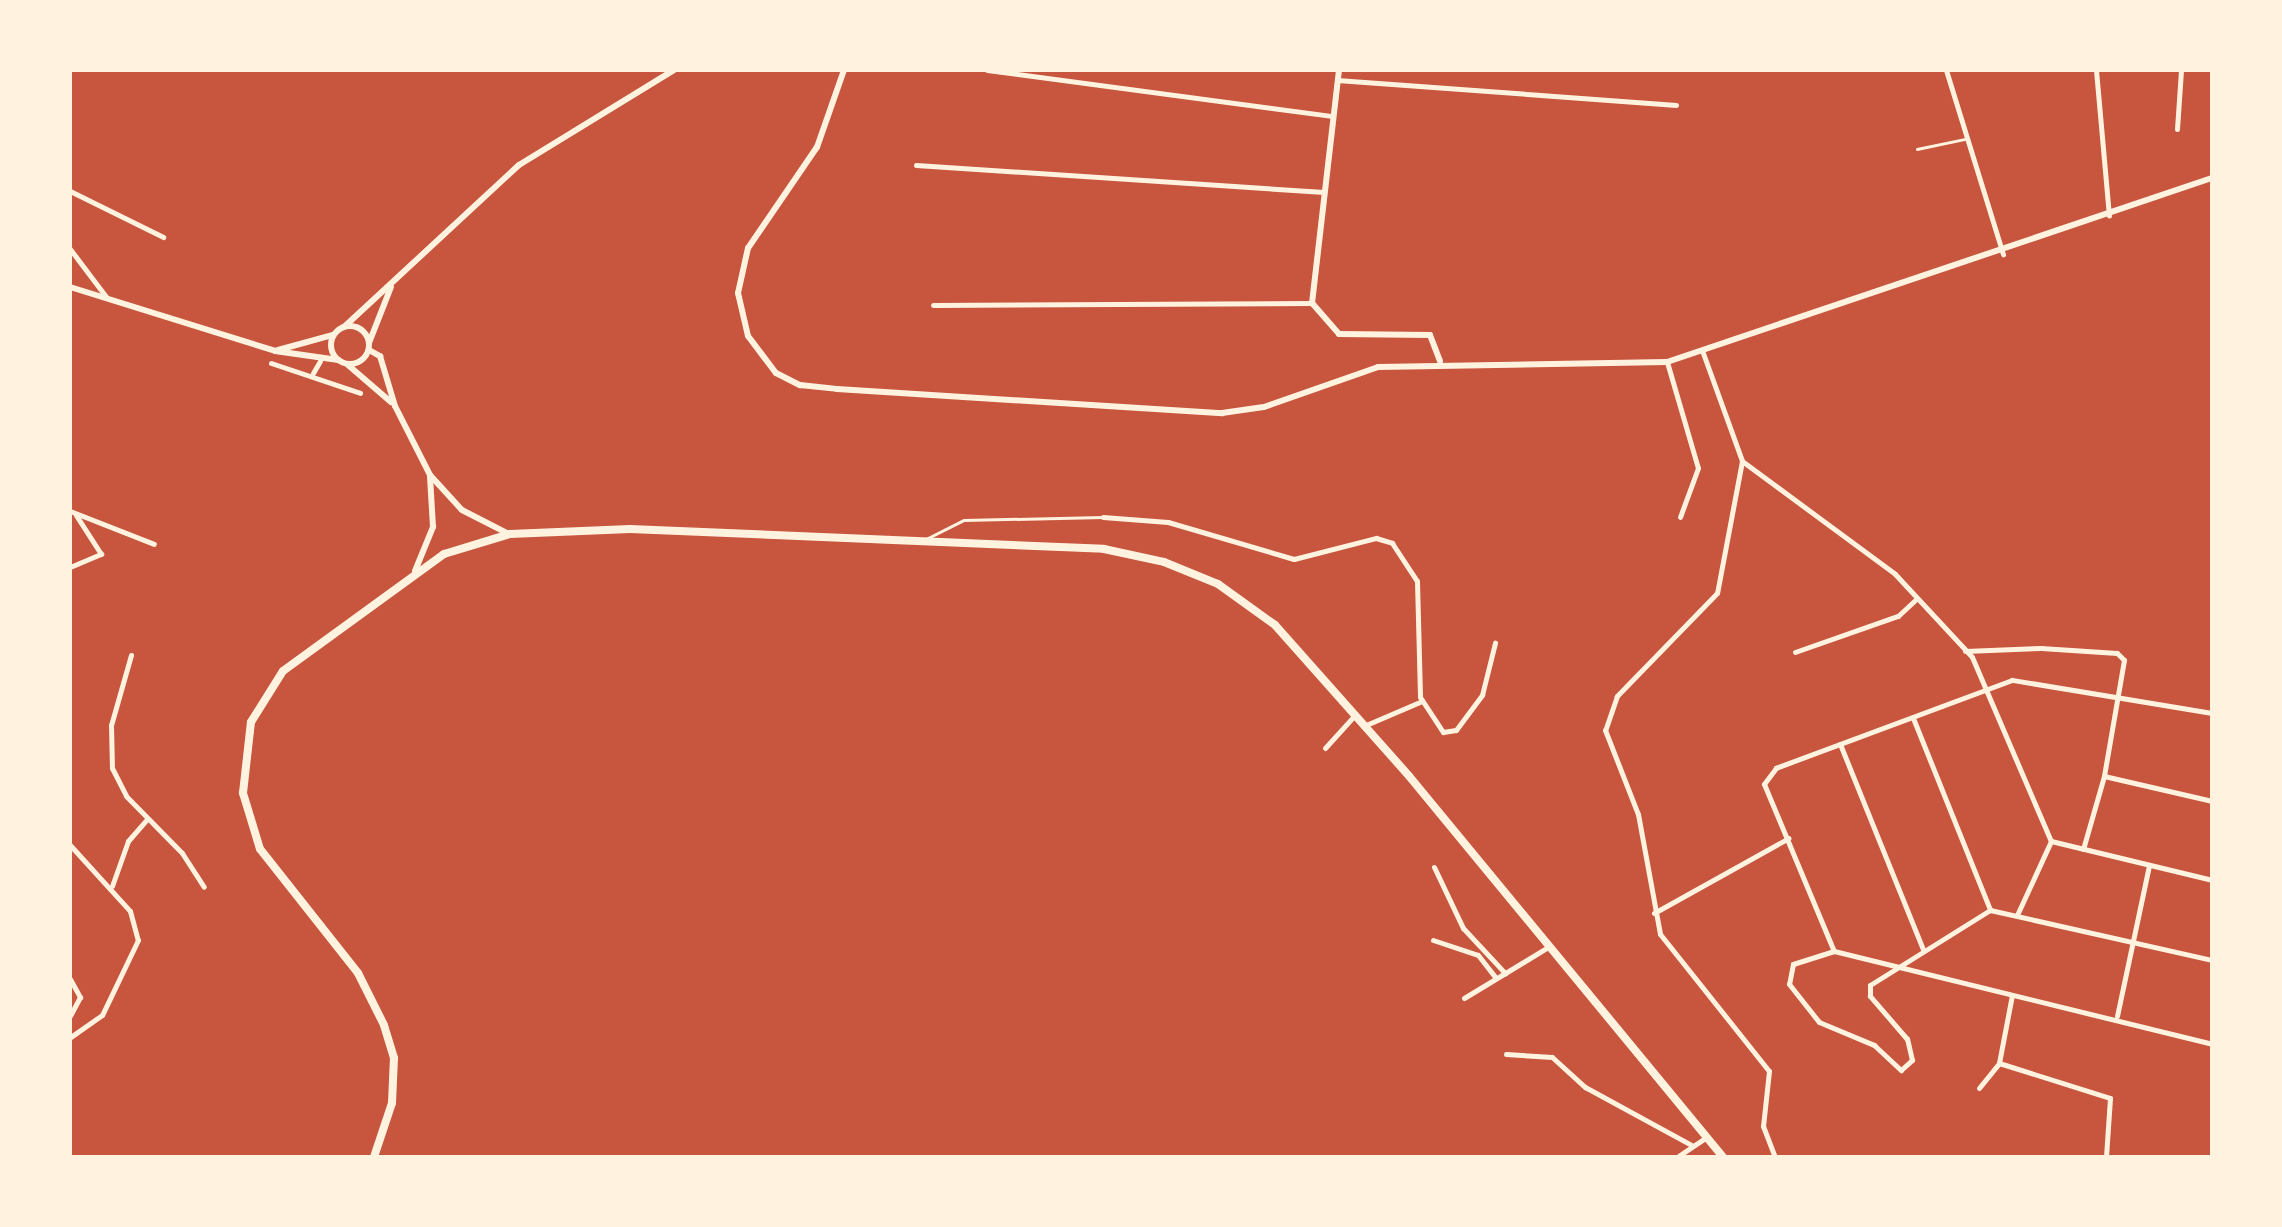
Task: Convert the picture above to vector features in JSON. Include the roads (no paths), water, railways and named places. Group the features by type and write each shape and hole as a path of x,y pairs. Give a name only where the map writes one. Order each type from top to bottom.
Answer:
{"highway":[{"path":"374,1157 392,1103 394,1058 384,1025 358,974 260,849 242,768 251,722 283,671 415,571 459,547 510,534 630,529 1068,546 1164,562 1218,584 1275,626 1550,946 1723,1157"}],"main road":[{"path":"275,351 344,328 392,286 464,209 518,165 674,70"},
{"path":"844,70 816,147 748,248 738,293 757,352 776,373 800,386 1222,413 1264,406 1357,372 1440,361 1559,368 1667,362 2003,254 2212,178"},
{"path":"1339,70 1312,303 1339,334 1430,335 1440,361"},
{"path":"346,364 369,347 392,286"},
{"path":"70,287 275,351 320,361 338,360 395,406"},
{"path":"344,328 360,329 369,347 380,356 395,406 430,475 462,510 510,534"},
{"path":"334,334 338,360"},
{"path":"415,571 433,527 430,475"}],"street":[{"path":"987,70 1332,116"},
{"path":"1946,70 2003,254"},
{"path":"2096,70 2109,214"},
{"path":"2176,129 2181,70"},
{"path":"1337,80 1676,106"},
{"path":"916,166 1324,192"},
{"path":"70,191 163,237"},
{"path":"70,248 108,301"},
{"path":"933,305 1312,303"},
{"path":"1704,353 1742,461 1712,603 1630,682 1606,718 1606,740 1638,814 1654,913 1676,958 1769,1070 1763,1126 1775,1157"},
{"path":"313,373 320,361"},
{"path":"1667,362 1698,468 1680,517"},
{"path":"271,363 313,373 360,393"},
{"path":"1742,461 1879,562 1965,650 1990,687 2051,840 2017,915"},
{"path":"72,512 154,544"},
{"path":"70,567 101,554 72,512"},
{"path":"1104,517 1168,522 1294,559 1376,538 1392,543 1417,582 1422,701 1443,732 1456,730 1482,695 1495,643"},
{"path":"1795,652 1898,616 1917,598"},
{"path":"1965,650 2117,653 2124,660 2122,694 2084,849"},
{"path":"131,655 109,749 119,785 146,819 182,853 204,887"},
{"path":"1834,951 1764,784 1776,768 1990,687 2032,679 2212,713"},
{"path":"1363,726 1422,701"},
{"path":"1325,748 1354,716"},
{"path":"1913,718 1990,910"},
{"path":"1840,744 1923,948"},
{"path":"2104,776 2212,801"},
{"path":"112,886 128,841 146,819"},
{"path":"1654,913 1789,838"},
{"path":"2051,840 2212,880"},
{"path":"70,845 112,886 130,911 138,940 102,1015 70,1037"},
{"path":"2117,1016 2150,865"},
{"path":"1434,867 1463,928 1505,973"},
{"path":"2212,960 1990,910 1923,948 1898,967 1870,986 1870,996 1907,1039 1912,1060 1901,1070 1874,1045 1819,1022 1789,984 1792,964 1834,951 1898,967 2012,995 2117,1016 2212,1044"},
{"path":"1433,940 1478,954 1496,978"},
{"path":"1464,998 1550,946"},
{"path":"70,979 80,996 70,1016"},
{"path":"1979,1088 1999,1063 2012,995"},
{"path":"1506,1054 1552,1057 1585,1086 1693,1146"},
{"path":"1999,1063 2110,1098 2106,1157"},
{"path":"1677,1157 1707,1137"}],"lane":[{"path":"1916,149 1966,138"},
{"path":"920,543 964,520 1104,517"}]}
